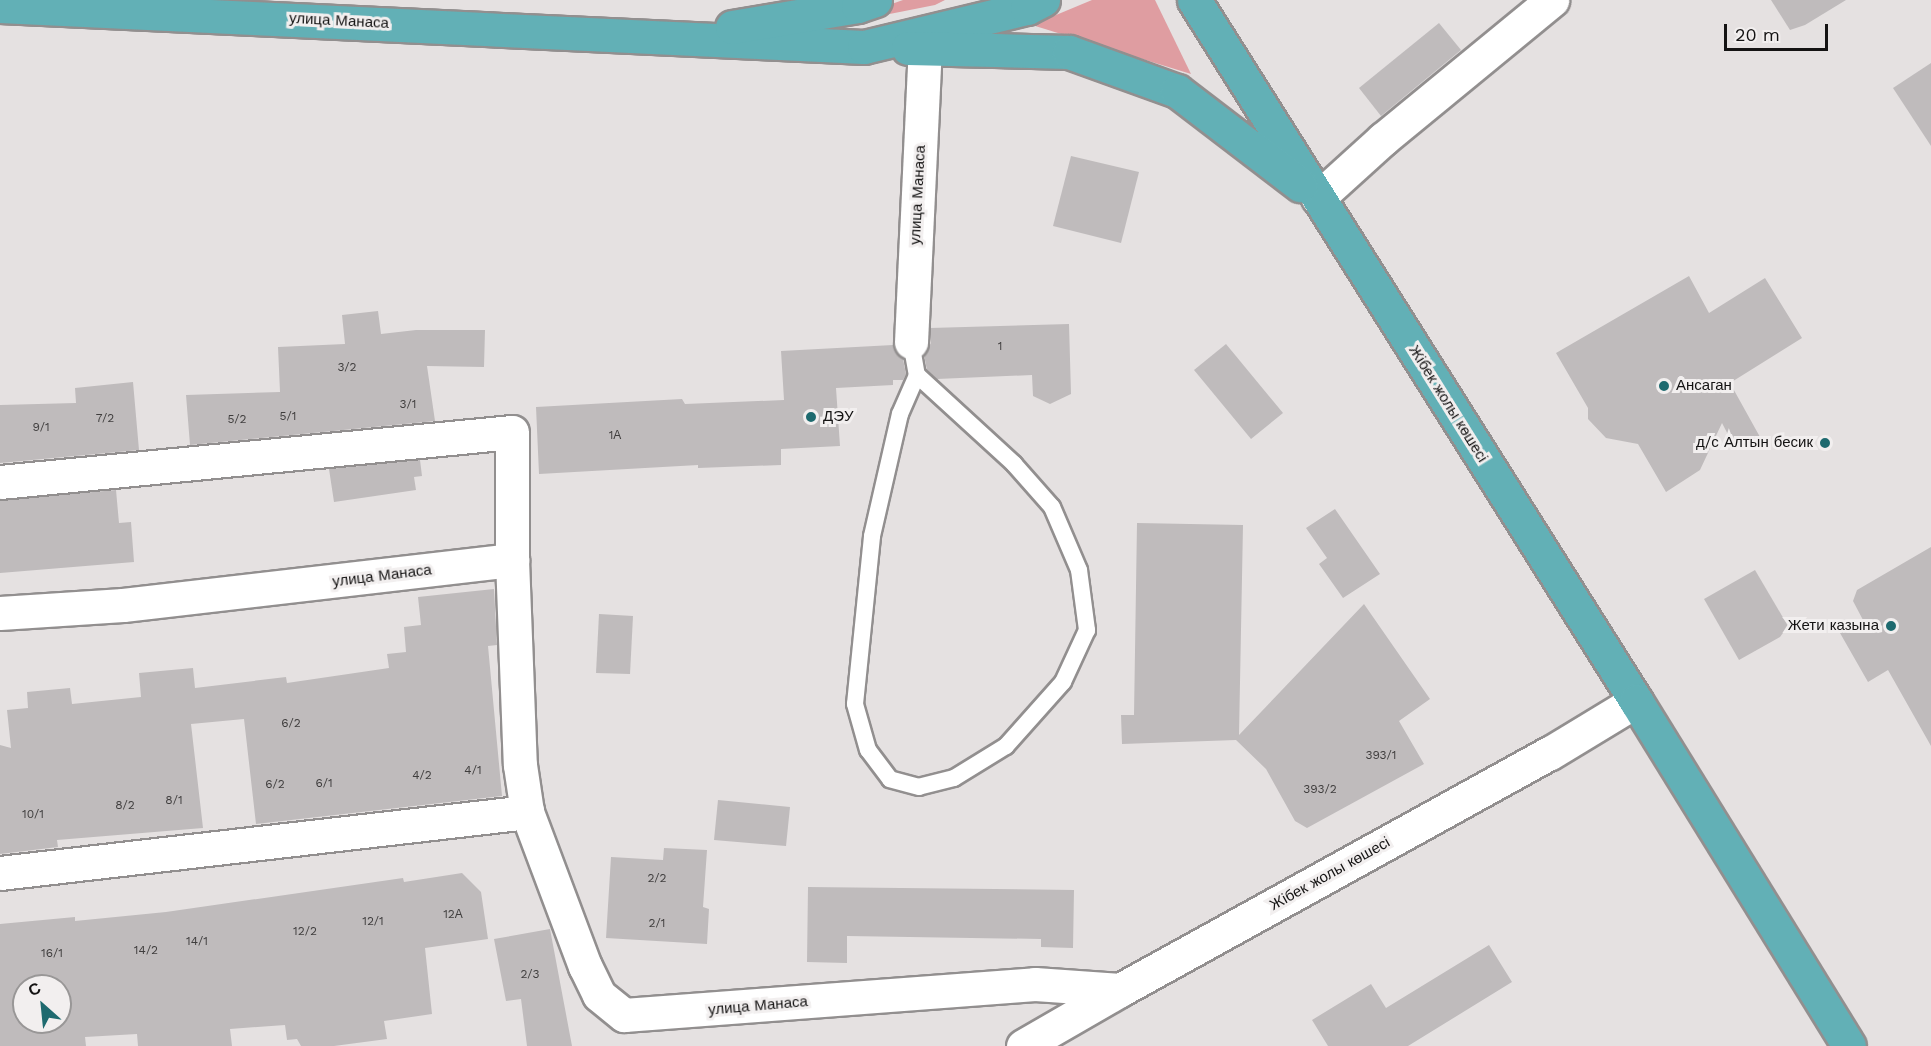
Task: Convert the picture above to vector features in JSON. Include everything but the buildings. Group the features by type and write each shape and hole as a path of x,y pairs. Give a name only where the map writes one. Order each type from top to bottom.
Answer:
{"highway":[{"path":"677,37 802,8 858,6 875,0"},
{"path":"864,47 1027,8 1043,0"},
{"name":"Жібек жолы көшесі","path":"1194,0 1636,701 1849,1046"},
{"name":"улица Манаса","path":"0,6 677,37"},
{"path":"677,37 864,47 1069,52 1177,91 1318,198"}],"street":[{"path":"1318,198 1383,139 1552,0"},
{"name":"улица Манаса","path":"911,342 925,48"},
{"path":"0,482 512,432 512,560"},
{"name":"улица Манаса","path":"0,613 146,603 512,560 520,765 526,812 598,995 624,1015 1035,984 1120,990"},
{"name":"Жібек жолы көшесі","path":"1023,1046 1120,990 1550,753 1636,701"},
{"path":"0,873 526,812"}],"lane":[{"path":"911,342 917,375 900,414 872,536 855,704 868,750 890,779 919,788 954,778 1006,746 1063,682 1087,630 1079,570 1052,507 1014,464 917,375"}],"shaded area":[{"path":"903,0 945,0 935,5 829,26"},
{"path":"1092,0 1155,0 1191,74 1032,25"}],"place":[{"name":"Ансаган","path":"1664,386"},
{"name":"ДЭУ","path":"811,417"},
{"name":"д/с Алтын бесик","path":"1825,443"},
{"name":"Жети казына","path":"1891,626"}]}
